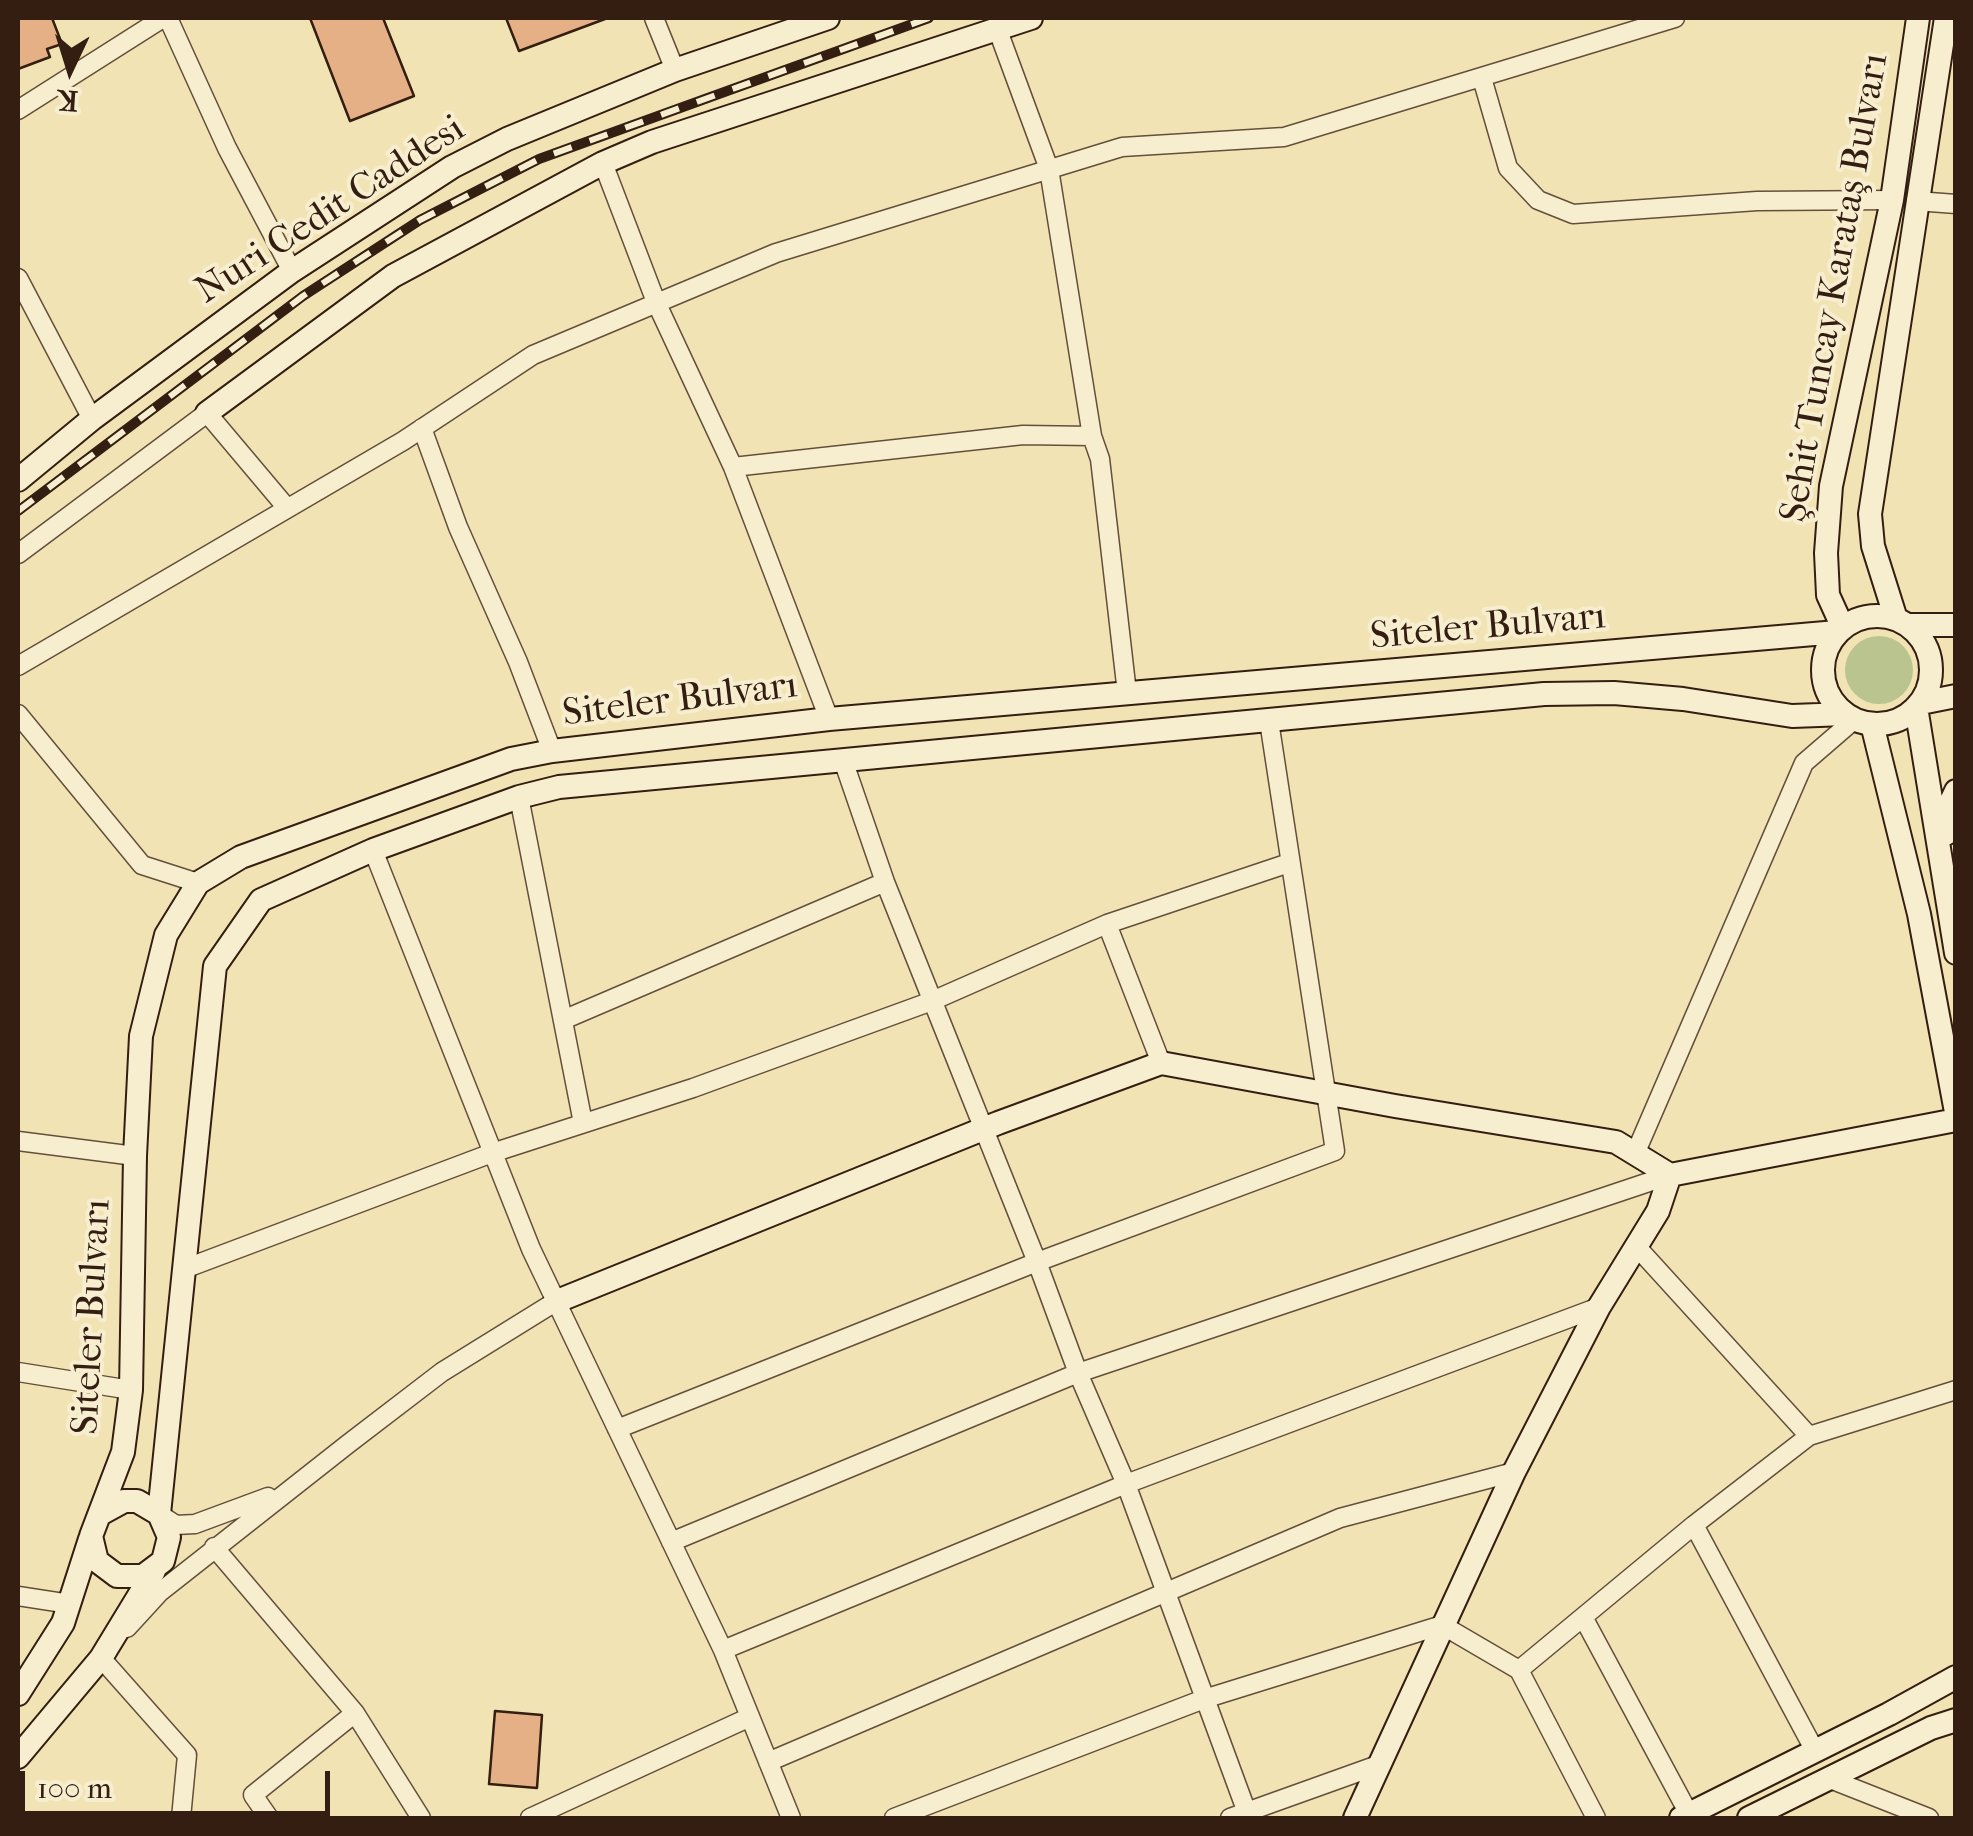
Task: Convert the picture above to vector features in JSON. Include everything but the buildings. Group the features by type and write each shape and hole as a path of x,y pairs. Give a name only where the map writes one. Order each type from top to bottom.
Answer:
{"main road":[{"name":"Nuri Cedit Caddesi","path":"18,480 92,419 292,271 452,167 507,139 675,70 828,18"},
{"path":"206,413 392,276 603,164 652,142 1030,18"},
{"name":"Şehit Tuncay Karataş Bulvarı","path":"1902,622 1874,546 1870,514 1904,201 1918,18"},
{"name":"Şehit Tuncay Karataş Bulvarı","path":"1840,630 1828,595 1826,553 1831,486 1946,18"},
{"path":"1956,625 1868,616 1840,630 1824,656 1823,673 1827,690 1858,719 1919,914 1956,1112"},
{"path":"1902,622 1928,651 1932,668 1930,687 1918,705 1951,891 1956,954"},
{"name":"Siteler Bulvarı","path":"102,1512 123,1452 132,1390 141,1036 166,935 198,883 240,857 511,759 552,751 829,718 1840,630"},
{"name":"Siteler Bulvarı","path":"160,1514 216,966 261,900 373,850 519,797 559,787 1544,694 1614,693 1792,716 1858,719"},
{"path":"1858,719 1890,722 1918,705 1956,696"},
{"path":"1943,862 1948,808 1956,791"},
{"path":"555,1302 984,1129 1161,1063 1616,1142 1670,1175 1956,1120"},
{"path":"1355,1818 1514,1472 1599,1306 1658,1212 1670,1175"},
{"path":"18,1694 62,1622 102,1512 124,1501 150,1506 166,1524 168,1550 101,1658 18,1757"},
{"path":"91,1536 97,1560 117,1576 130,1579 154,1571"},
{"path":"1685,1816 1956,1677"},
{"path":"1754,1818 1956,1720"}],"street":[{"path":"18,110 165,18 292,271"},
{"path":"654,18 675,70"},
{"path":"18,666 422,428 533,356 776,253 1122,147 1284,137 1675,18"},
{"path":"998,28 1049,170 1092,436 1100,459 1127,692"},
{"path":"1482,78 1508,168 1538,200 1573,214 1757,202 1956,204"},
{"path":"603,164 656,302 733,467 829,718"},
{"path":"18,278 92,419"},
{"path":"18,554 206,413 287,508"},
{"path":"422,428 458,527 518,662 552,751"},
{"path":"733,467 1022,435 1092,436"},
{"path":"18,714 142,865 198,883"},
{"path":"1635,1154 1804,762 1858,719"},
{"path":"617,1429 1037,1262 1335,1151 1269,721"},
{"path":"844,760 885,882 1126,1484 1242,1816 1378,1765"},
{"path":"519,797 583,1124"},
{"path":"373,850 555,1302 724,1650 791,1818"},
{"path":"184,1269 492,1153 693,1088 932,1001 1107,924 1289,863"},
{"path":"563,1020 885,882"},
{"path":"1107,924 1161,1063"},
{"path":"18,1141 135,1156"},
{"path":"672,1542 1078,1372 1670,1175"},
{"path":"1636,1246 1809,1436"},
{"path":"181,1818 187,1755 101,1658 160,1592 214,1547 442,1372 555,1302"},
{"path":"724,1650 1126,1484 1599,1306"},
{"path":"18,1372 132,1390"},
{"path":"1519,1670 1809,1436 1956,1390"},
{"path":"768,1762 1340,1518 1514,1472"},
{"path":"160,1514 176,1525 195,1524 288,1490"},
{"path":"1694,1525 1815,1751"},
{"path":"214,1547 355,1713 421,1818"},
{"path":"18,1596 70,1604"},
{"path":"1583,1617 1685,1816"},
{"path":"894,1818 1204,1699 1442,1625 1519,1670 1596,1818"},
{"path":"269,1818 253,1795 355,1713"},
{"path":"530,1818 562,1812 750,1717"},
{"path":"1830,1779 1929,1818"}],"green space":[{"path":"1879,636 1892,638 1903,646 1911,657 1911,683 1903,694 1892,702 1879,704 1866,702 1855,694 1847,683 1845,670 1847,657 1855,646 1866,638"}],"railway":[{"path":"18,511 303,296 420,220 539,159 929,18"}]}
